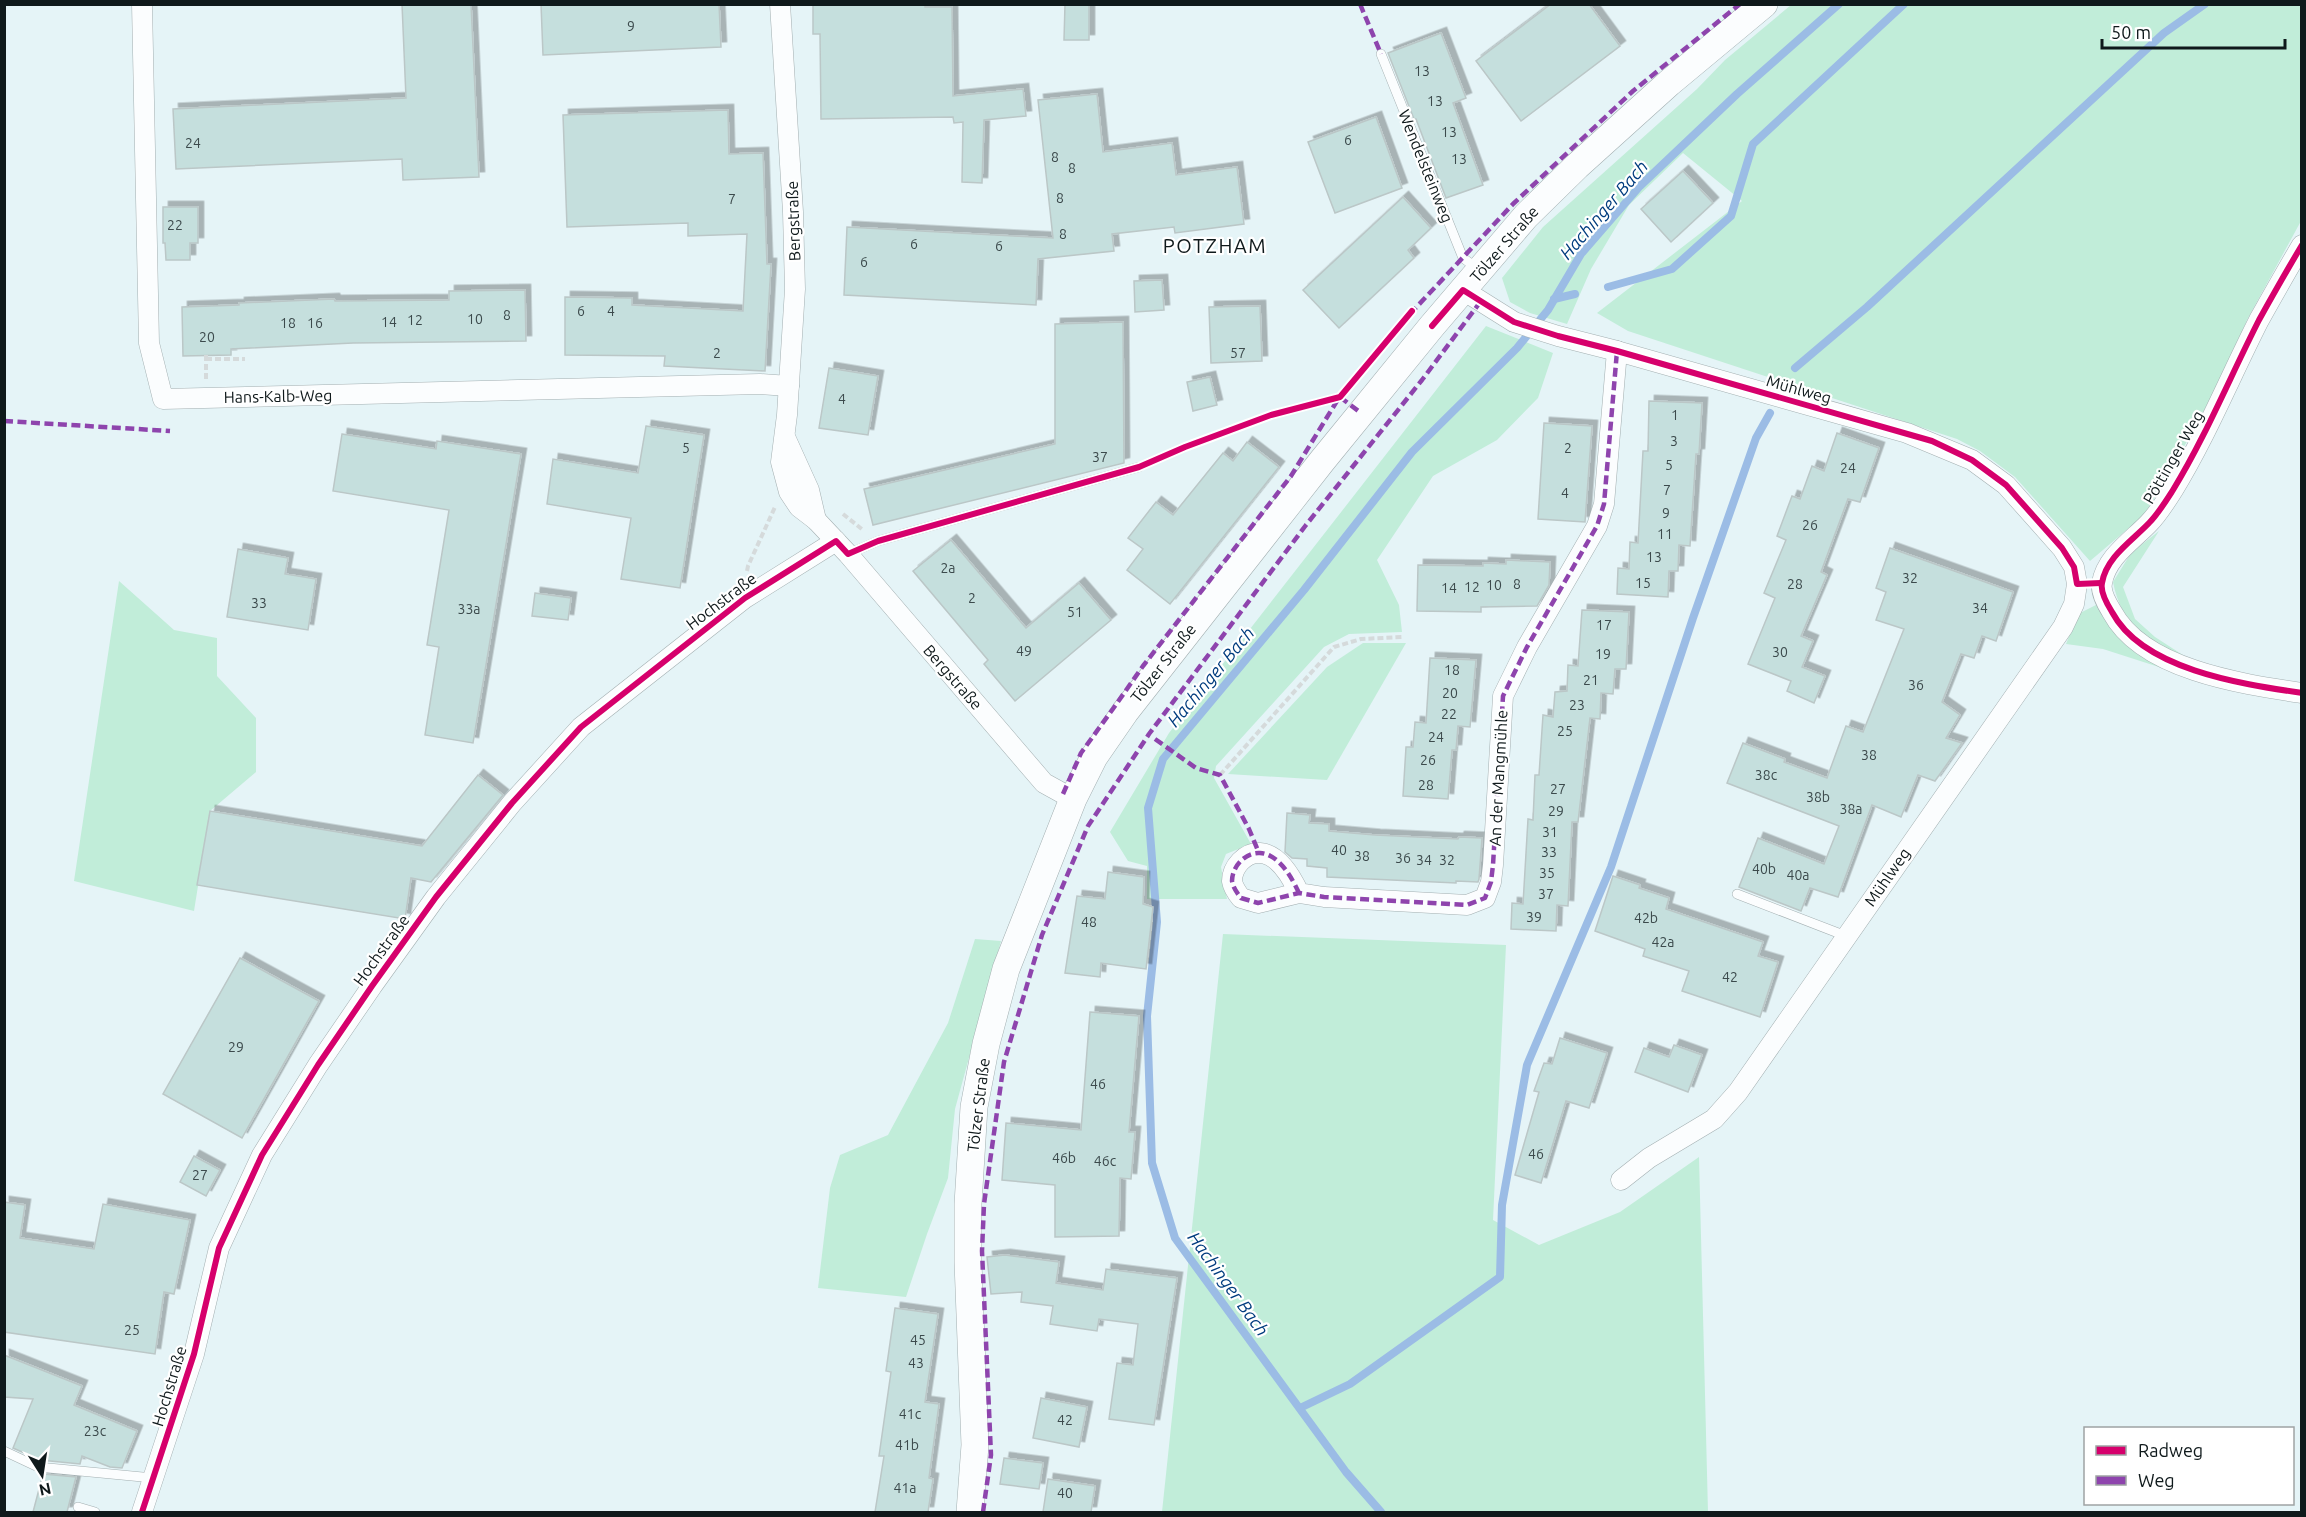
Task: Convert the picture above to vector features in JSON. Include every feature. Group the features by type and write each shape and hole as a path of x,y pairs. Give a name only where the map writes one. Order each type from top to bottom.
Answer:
{"main road":[{"name":"Tölzer Straße","path":"970,1512 975,1445 968,1204 974,1107 986,1044 1006,969 1073,799 1094,757 1125,712 1322,460 1526,216 1577,166 1669,83 1764,4"}],"street":[{"name":"Hans-Kalb-Weg","path":"142,4 149,343 163,399 647,386 760,384 789,386"},
{"name":"Bergstraße","path":"780,4 793,212 795,289 789,386 781,462 789,492 799,507 816,520 842,548 1044,783 1073,799"},
{"name":"Pöttinger Weg","path":"2102,584 2110,564 2123,547 2151,521 2173,490 2301,245"},
{"name":"Mühlweg","path":"1471,280 1514,322 1907,433 1932,441 1972,460 2006,485 2040,522 2062,548 2074,567 2078,584 2073,604 2063,627 1738,1092 1714,1119 1649,1158 1621,1180"},
{"name":"An der Mangmühle","path":"1299,893 1324,897 1467,905 1485,898 1491,882 1493,865 1503,696 1527,647 1597,526 1604,504 1617,351"},
{"name":"Hochstraße","path":"142,1512 194,1354 219,1248 262,1155 318,1065 436,897 512,803 581,727 745,598 842,548"},
{"path":"2102,584 2106,602 2115,619 2125,631 2150,650 2186,667 2223,678 2301,693"}],"lane":[{"name":"Wendelsteinweg","path":"1382,54 1471,280"},
{"name":"Hochstraße","path":"842,548 878,541 1139,467"},
{"path":"2078,584 2102,584"},
{"path":"1737,894 1846,936"},
{"path":"4,1451 38,1467 153,1478"},
{"path":"78,1507 95,1512"}],"path":[{"path":"206,359 245,359"},
{"path":"1139,467 1185,447"},
{"path":"1220,775 1334,647 1361,639 1403,637"}],"green space":[{"path":"1791,5 2301,5 2301,221 2247,320 2225,372 2163,485 2143,516 2090,561 2015,477 1980,451 1957,439 1628,331 1597,313 1742,201 1683,153 1629,205 1591,269 1567,324 1530,313 1510,302 1502,278 1543,227 1697,89 1725,60"},
{"path":"1486,326 1553,353 1538,398 1497,440 1433,476 1377,560 1399,605 1402,632 1349,634 1324,647 1216,766 1214,778 1251,844 1226,854 1221,867 1227,899 1147,899 1147,866 1128,861 1110,832 1169,733"},
{"path":"2159,531 2123,587 2135,619 2155,637 2189,659 2150,639 2130,622 2117,598 2113,582 2131,553"},
{"path":"119,581 174,630 217,638 217,676 256,718 256,772 210,811 194,911 74,881"},
{"path":"2096,605 2118,637 2162,668 2103,649 2066,644 2078,614"},
{"path":"1363,643 1406,643 1327,780 1228,774 1327,667"},
{"path":"1223,934 1506,945 1493,1220 1539,1245 1620,1212 1699,1157 1708,1512 1162,1512"},
{"path":"975,939 1001,941 955,1109 948,1178 906,1297 818,1288 830,1188 840,1155 888,1135 948,1023"}],"building":[{"path":"402,4 471,4 479,177 403,180 402,159 176,169 173,109 406,98"},
{"path":"541,4 719,4 721,47 543,55"},
{"path":"813,4 925,4 925,7 952,7 953,96 1023,89 1026,116 984,120 982,183 962,182 963,122 954,123 953,117 821,119 820,34 813,34"},
{"path":"1065,4 1089,4 1089,40 1064,40"},
{"path":"1551,4 1589,4 1620,46 1521,121 1476,61"},
{"path":"1441,33 1466,98 1453,103 1483,185 1446,198 1388,53"},
{"path":"1097,94 1103,152 1172,143 1176,175 1237,167 1244,224 1175,233 1174,227 1112,234 1114,251 1038,259 1036,305 844,295 847,227 1053,238 1038,100"},
{"path":"728,110 729,154 763,153 767,264 771,264 765,371 664,366 665,356 565,355 565,297 632,298 632,305 743,311 747,234 688,236 688,223 567,227 563,115"},
{"path":"1376,117 1402,188 1335,213 1308,142"},
{"path":"1683,171 1713,203 1671,242 1641,209"},
{"path":"1403,197 1431,228 1408,250 1414,258 1339,328 1303,290"},
{"path":"163,207 198,207 198,243 190,243 190,260 166,260 165,243 163,243"},
{"path":"1162,280 1164,310 1135,312 1134,281"},
{"path":"525,290 526,341 353,343 231,349 231,355 183,356 182,307 334,299 335,301 449,300 449,291"},
{"path":"1260,306 1262,361 1211,363 1209,307"},
{"path":"1123,322 1124,463 873,525 864,489 1055,444 1055,324"},
{"path":"829,368 878,376 868,435 819,428"},
{"path":"1210,377 1217,405 1193,411 1187,382"},
{"path":"1649,401 1702,403 1690,546 1679,545 1678,571 1669,571 1668,597 1617,594 1618,568 1629,569 1630,542 1638,543 1643,451 1648,451"},
{"path":"1544,423 1592,426 1585,522 1538,519"},
{"path":"646,426 704,435 680,588 621,579 631,518 547,504 553,459 638,473"},
{"path":"1837,433 1879,448 1860,502 1848,499 1821,572 1827,575 1801,636 1813,641 1802,667 1825,676 1814,703 1787,691 1791,681 1748,664 1775,598 1764,593 1786,540 1777,536 1792,496 1800,499 1812,466 1824,471"},
{"path":"342,434 436,449 437,441 521,454 473,743 425,735 439,647 427,645 449,510 333,491"},
{"path":"1247,442 1279,467 1170,604 1127,570 1143,549 1128,538 1156,502 1173,515 1223,453 1233,461"},
{"path":"951,540 1026,628 1079,583 1111,620 1015,701 984,664 988,660 913,571"},
{"path":"1890,548 2013,592 1996,641 1982,636 1974,658 1961,654 1942,702 1960,715 1946,738 1962,743 1935,781 1918,775 1901,817 1872,805 1838,897 1810,888 1801,911 1739,887 1758,838 1824,864 1839,826 1727,783 1743,743 1827,778 1846,726 1863,732 1904,629 1876,620 1886,592 1876,588"},
{"path":"238,549 288,558 285,574 316,579 308,630 227,617"},
{"path":"1506,560 1550,562 1549,585 1537,606 1481,607 1481,612 1417,611 1418,565 1483,566 1483,563 1506,564"},
{"path":"535,593 571,598 568,620 532,616"},
{"path":"1582,610 1629,612 1626,669 1615,669 1613,694 1601,693 1600,719 1590,718 1578,822 1572,822 1568,906 1557,905 1556,931 1511,929 1512,903 1523,904 1528,819 1533,820 1535,775 1539,775 1543,715 1553,717 1555,692 1567,691 1568,665 1578,666"},
{"path":"1430,658 1476,660 1470,727 1458,726 1456,750 1452,750 1448,799 1403,796 1406,747 1413,747 1415,722 1426,723"},
{"path":"478,775 503,795 431,882 411,878 405,919 197,885 210,811 422,846"},
{"path":"1287,813 1310,815 1309,823 1329,824 1329,831 1458,839 1459,837 1482,838 1478,882 1327,877 1327,868 1307,866 1307,859 1292,858 1285,852"},
{"path":"1108,872 1144,877 1143,904 1153,907 1146,969 1101,963 1100,977 1065,973 1077,896 1105,899"},
{"path":"1613,876 1669,898 1666,909 1763,942 1758,956 1778,962 1760,1017 1682,991 1689,971 1643,956 1645,949 1595,931"},
{"path":"240,958 319,1001 242,1138 163,1094"},
{"path":"1090,1012 1139,1016 1129,1132 1135,1132 1131,1179 1120,1178 1119,1236 1055,1237 1055,1185 1002,1180 1006,1123 1081,1130"},
{"path":"1560,1038 1607,1053 1589,1108 1566,1101 1541,1183 1515,1175 1539,1092 1534,1091 1544,1063 1552,1064"},
{"path":"1674,1045 1702,1055 1688,1092 1635,1072 1644,1048 1669,1057"},
{"path":"194,1156 220,1170 206,1196 180,1182"},
{"path":"4,1202 25,1205 20,1238 94,1249 103,1204 190,1220 174,1294 164,1292 155,1354 4,1332"},
{"path":"1005,1255 1059,1262 1056,1283 1103,1290 1106,1269 1177,1278 1154,1425 1109,1419 1117,1363 1133,1365 1138,1324 1099,1319 1097,1331 1050,1324 1053,1306 1021,1302 1022,1292 991,1294 987,1257"},
{"path":"895,1308 938,1314 925,1402 939,1404 929,1478 933,1479 928,1512 875,1512 884,1456 879,1456 891,1372 886,1371"},
{"path":"4,1355 82,1386 74,1405 137,1431 122,1468 110,1467 82,1456 80,1464 40,1460 13,1448 33,1399 4,1397"},
{"path":"1041,1398 1087,1407 1079,1447 1033,1438"},
{"path":"1004,1458 1043,1463 1039,1489 1000,1484"},
{"path":"43,1474 76,1477 67,1512 33,1512"},
{"path":"1048,1479 1095,1486 1091,1512 1043,1512"}],"waterway":[{"name":"Hachinger Bach","path":"1381,1512 1346,1472 1175,1238 1152,1163 1147,1016 1157,922 1148,808 1163,759 1304,590 1412,452 1517,348 1548,310 1581,254 1640,186 1737,94 1839,4"},
{"path":"1608,287 1672,269 1731,216 1753,144 1904,4"},
{"path":"1795,368 1867,307 2164,33 2205,4"},
{"path":"1554,299 1575,294"},
{"path":"1300,1408 1350,1384 1500,1277 1502,1205 1527,1065 1611,867 1693,618 1756,438 1770,413"}],"marked path":[{"path":"1360,4 1381,54"},
{"path":"1410,314 1513,204 1633,91 1740,4"},
{"path":"983,1512 991,1455 982,1251 984,1204 1004,1062 1042,935 1088,826 1149,734 1306,525 1422,380 1481,301"},
{"path":"1299,893 1284,868 1267,854 1249,855 1240,861 1234,871 1233,885 1241,898 1258,903 1299,893 1324,897 1467,905 1485,898 1491,882 1493,865 1503,696 1527,647 1597,526 1604,504 1617,351"},
{"path":"1063,794 1081,753 1143,666 1291,476 1340,396"},
{"path":"1340,397 1361,413"},
{"path":"4,421 170,431"},
{"path":"1155,739 1196,768 1220,775 1259,853"}],"cycle path":[{"path":"2302,245 2259,320 2185,470 2162,507 2114,557 2105,574 2102,587 2108,605 2127,632 2146,648 2170,661 2224,679 2302,693"},
{"path":"1432,326 1463,290 1514,322 1932,441 1972,460 2006,485 2062,548 2074,567 2077,584 2101,583"},
{"path":"142,1512 194,1354 219,1248 262,1155 318,1065 436,897 512,803 581,727 745,598 836,541 848,554 878,541 1139,467 1271,415 1340,397 1412,311"}],"district":[{"name":"POTZHAM","path":"1215,246"}]}
